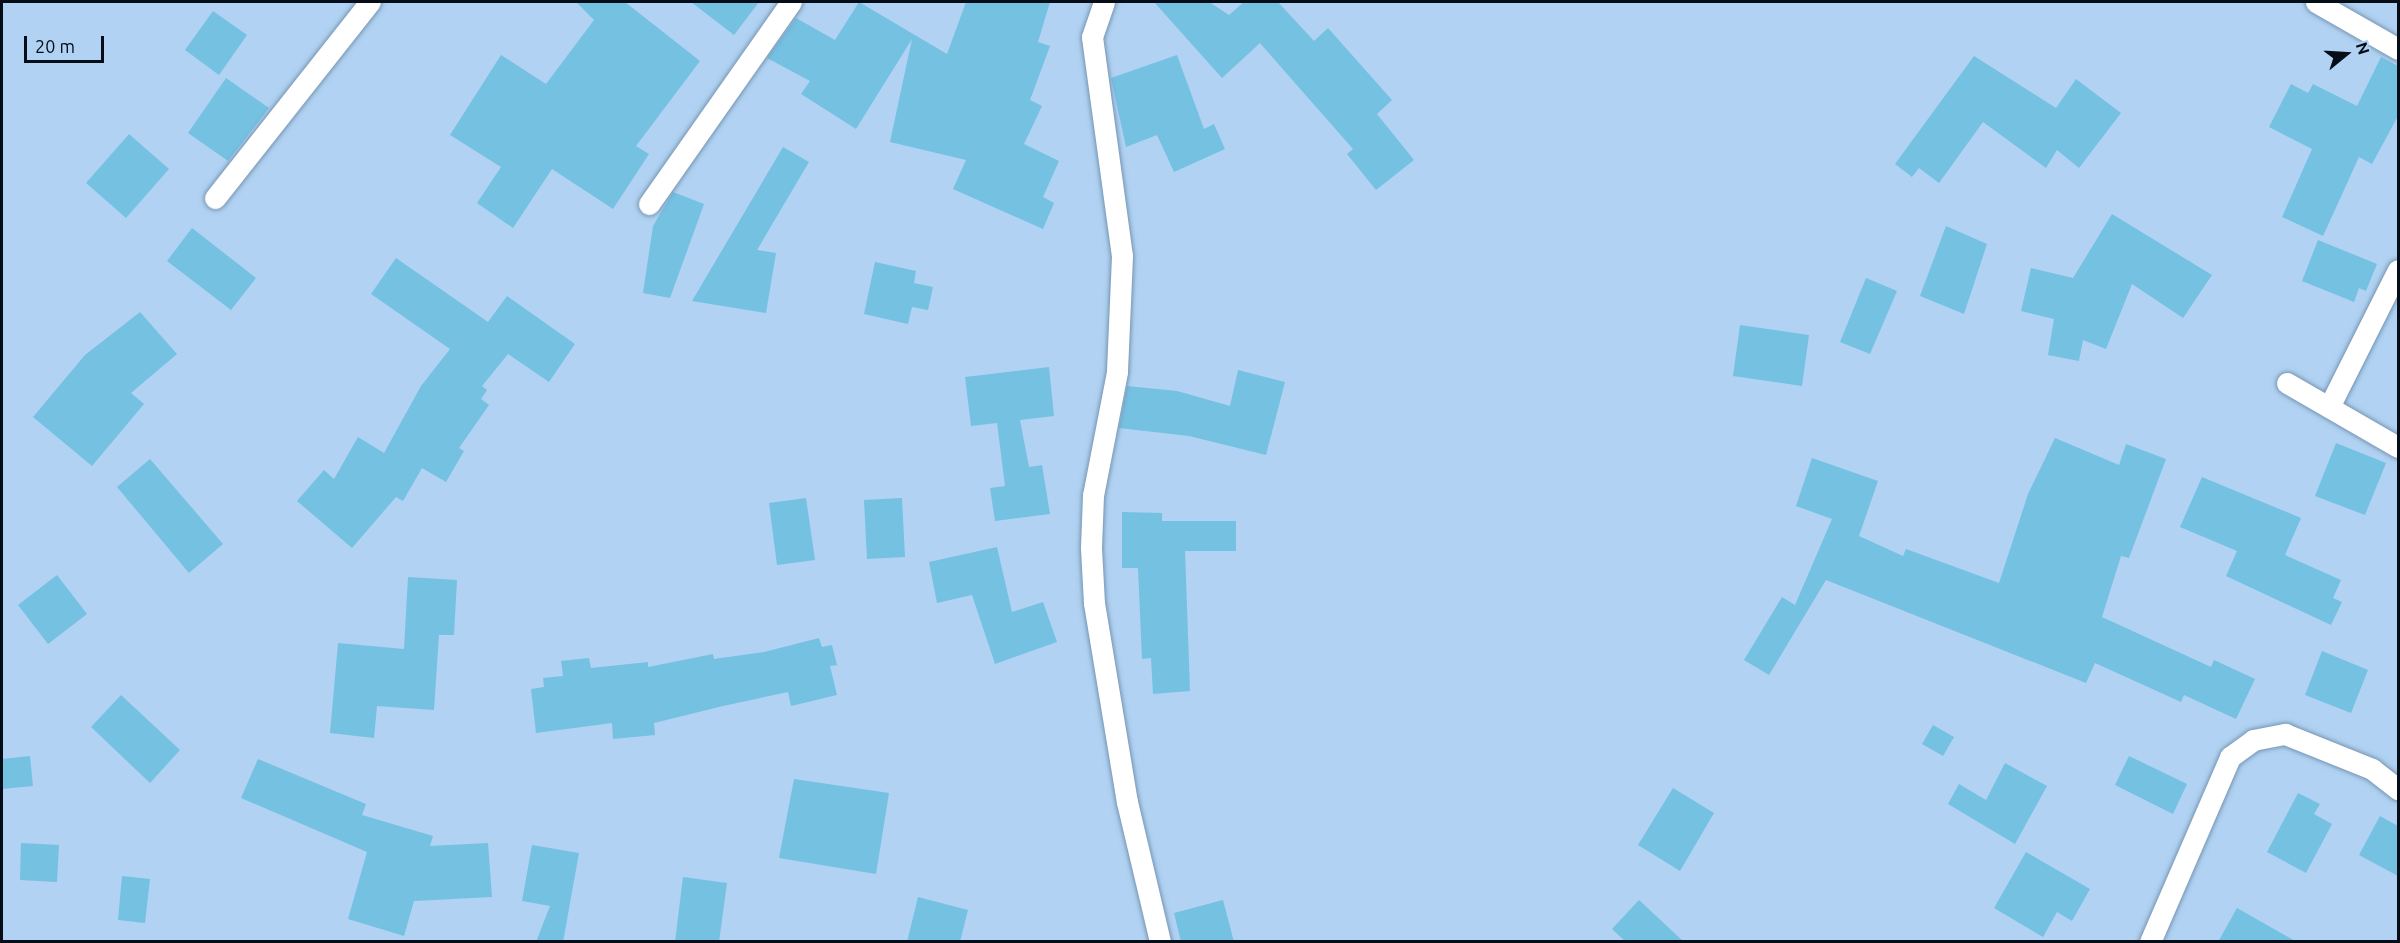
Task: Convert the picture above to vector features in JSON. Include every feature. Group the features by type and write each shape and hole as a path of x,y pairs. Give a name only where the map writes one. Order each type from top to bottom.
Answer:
{"street":[{"path":"215,198 370,2"},
{"path":"649,204 791,2"},
{"path":"1104,2 1092,37 1122,256 1117,372 1093,495 1091,548 1094,603 1127,802 1160,942"},
{"path":"2316,2 2398,50"},
{"path":"2329,407 2398,270"},
{"path":"2287,383 2398,447"},
{"path":"2150,942 2230,757 2253,740 2285,734 2372,769 2398,789"}],"building":[{"path":"576,2 625,2 700,61 636,146 649,154 613,209 552,169 513,228 477,203 501,167 450,135 501,55 546,84 594,20"},
{"path":"691,2 759,2 734,35"},
{"path":"859,2 947,54 966,2 1050,2 1038,42 1050,46 1030,100 1042,106 1024,144 1059,161 1043,197 1054,203 1043,229 953,189 966,160 890,142 912,39 856,129 801,94 810,81 767,58 796,18 835,40"},
{"path":"1154,2 1209,2 1229,15 1244,2 1278,2 1314,41 1328,28 1392,100 1377,114 1414,160 1376,190 1347,154 1353,149 1260,43 1222,78"},
{"path":"213,11 247,35 219,75 185,50"},
{"path":"1177,55 1204,129 1214,124 1225,149 1174,172 1157,135 1126,147 1111,78"},
{"path":"1974,56 2056,108 2076,79 2121,113 2079,168 2057,150 2046,168 1983,122 1939,183 1919,168 1912,177 1895,164"},
{"path":"2381,57 2398,66 2398,116 2372,164 2359,157 2323,236 2282,217 2312,149 2269,127 2291,84 2308,93 2313,84 2357,106"},
{"path":"226,78 269,108 228,161 188,133"},
{"path":"129,134 169,169 126,218 86,183"},
{"path":"783,147 809,162 757,250 776,253 766,313 692,301"},
{"path":"673,192 704,204 670,298 643,293 653,226"},
{"path":"2112,214 2212,275 2183,318 2132,284 2106,349 2083,340 2079,361 2048,355 2054,319 2021,311 2031,268 2073,278"},
{"path":"1946,226 1987,244 1964,314 1920,296"},
{"path":"192,228 256,278 231,310 167,261"},
{"path":"2318,240 2377,264 2366,291 2359,288 2354,302 2302,281"},
{"path":"396,258 488,322 507,296 575,344 549,382 508,354 482,386 487,390 481,399 489,405 459,448 464,451 446,482 422,468 403,501 396,497 352,548 297,501 324,470 334,479 358,437 384,453 421,386 450,349 371,294"},
{"path":"875,262 916,271 914,283 933,287 928,310 912,307 908,324 864,314"},
{"path":"1866,278 1897,291 1870,354 1840,342"},
{"path":"140,312 177,354 131,393 144,404 92,466 33,417 85,355"},
{"path":"1740,325 1809,335 1802,386 1733,376"},
{"path":"1049,367 1054,416 1020,420 1029,467 1042,465 1050,514 995,521 990,488 1005,486 997,423 971,426 965,377"},
{"path":"1238,370 1285,382 1266,455 1189,436 1119,428 1127,386 1177,391 1230,406"},
{"path":"2055,438 2119,465 2126,444 2166,459 2129,558 2121,556 2102,617 2211,667 2214,660 2255,679 2236,719 2184,695 2181,702 2095,663 2086,683 1826,580 1769,675 1744,660 1782,597 1795,605 1832,519 1796,506 1812,458 1878,481 1859,536 1903,556 1906,549 1999,583 2028,494"},
{"path":"2336,443 2386,463 2365,515 2315,496"},
{"path":"150,459 223,544 189,573 117,487"},
{"path":"2202,477 2301,518 2285,555 2341,580 2333,598 2342,602 2331,625 2226,576 2237,551 2180,527"},
{"path":"806,498 815,560 777,565 769,503"},
{"path":"902,498 905,557 867,559 864,500"},
{"path":"1122,512 1162,513 1162,521 1236,521 1236,551 1185,551 1190,691 1153,694 1151,658 1142,659 1138,568 1122,568"},
{"path":"997,547 1012,612 1043,602 1057,642 995,664 972,595 937,603 929,562"},
{"path":"57,575 87,614 48,644 18,605"},
{"path":"408,577 457,580 454,635 439,635 434,710 377,706 374,738 330,733 338,643 404,649"},
{"path":"819,638 822,647 832,645 837,665 830,666 837,695 791,706 788,692 723,706 654,723 655,735 613,739 612,723 536,733 531,689 544,687 543,678 563,676 561,661 589,658 591,668 648,662 648,667 713,654 714,659 764,652"},
{"path":"2322,651 2368,670 2351,713 2305,695"},
{"path":"121,695 180,750 150,783 91,727"},
{"path":"1933,725 1954,737 1943,756 1922,744"},
{"path":"30,756 33,786 2,789 2,759"},
{"path":"2129,756 2187,784 2173,814 2115,785"},
{"path":"258,759 366,804 362,815 433,836 430,846 488,843 492,897 414,901 404,936 348,919 367,852 241,798"},
{"path":"2005,763 2047,786 2015,844 1948,804 1959,784 1986,800"},
{"path":"794,779 889,793 876,874 779,858"},
{"path":"1673,788 1714,813 1680,871 1638,845"},
{"path":"2298,793 2320,804 2314,814 2332,824 2306,873 2267,852"},
{"path":"2380,816 2398,826 2398,876 2359,855"},
{"path":"21,843 59,845 57,882 20,880"},
{"path":"532,845 579,853 563,942 536,942 550,906 522,901"},
{"path":"2026,852 2090,889 2072,921 2057,912 2043,937 1994,908"},
{"path":"122,876 150,879 145,923 118,920"},
{"path":"683,877 727,883 719,942 675,942"},
{"path":"918,897 968,910 960,942 907,942"},
{"path":"1223,900 1234,942 1181,942 1174,913"},
{"path":"1639,900 1684,942 1626,942 1612,929"},
{"path":"2237,908 2297,942 2218,942"}]}
